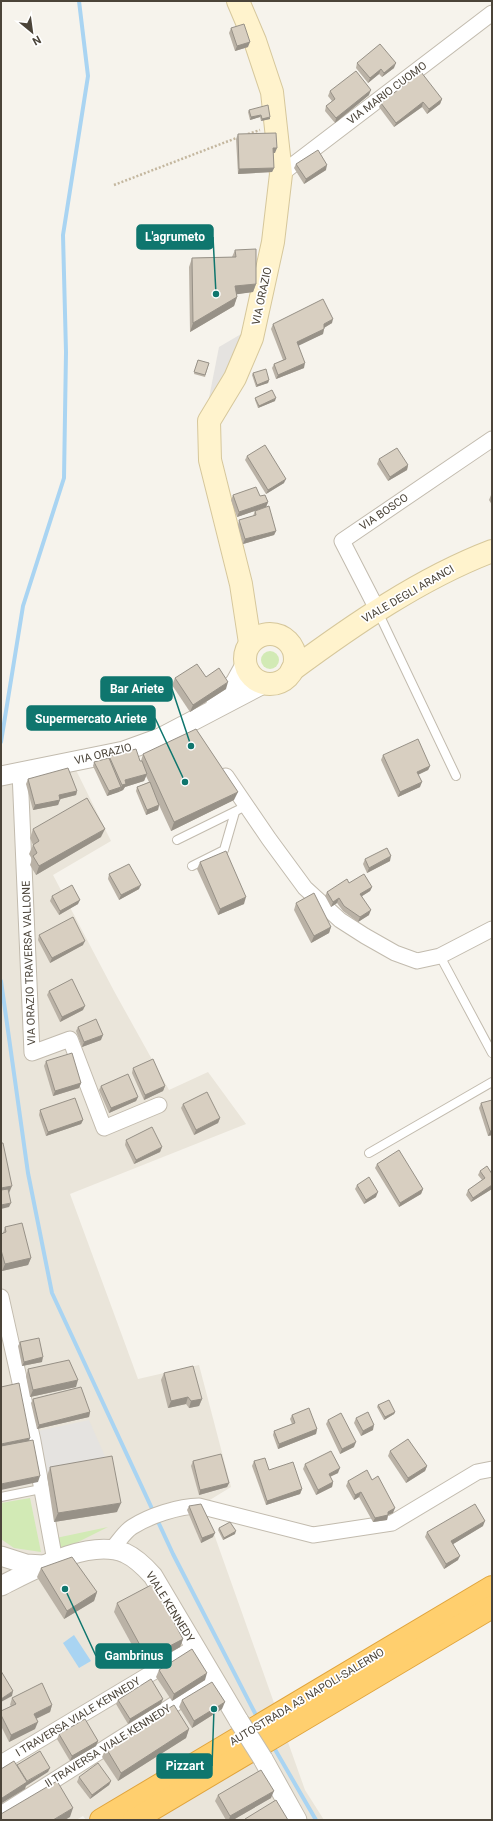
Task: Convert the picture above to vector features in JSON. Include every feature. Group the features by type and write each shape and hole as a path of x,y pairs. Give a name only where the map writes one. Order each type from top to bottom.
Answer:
{"highway":[{"name":"AUTOSTRADA A3 NAPOLI-SALERNO","path":"101,1820 492,1587"},
{"name":"AUTOSTRADA A3 NAPOLI-SALERNO","path":"134,1820 492,1607"}],"main road":[{"name":"VIA ORAZIO","path":"238,1 255,41 272,92 281,174 273,242 252,338 235,378 209,422 210,460 241,584 269,639"},
{"name":"VIALE DEGLI ARANCI","path":"348,629 434,577 492,551"},
{"path":"348,629 292,670 281,681 273,684 265,683 253,677 245,665 244,657 269,639 308,642 348,629"},
{"path":"269,639 292,648 294,655 292,670"}],"street":[{"name":"VIA MARIO CUOMO","path":"281,174 492,12"},
{"name":"VIA BOSCO","path":"378,611 342,541 492,439"},
{"path":"195,725 227,692 245,665"},
{"path":"195,725 265,683"},
{"name":"VIA ORAZIO","path":"8,775 124,751 195,725"},
{"path":"216,761 241,809 305,888 340,920 395,953 417,961 440,956 492,929"},
{"name":"VIA ORAZIO TRAVERSA VALLONE","path":"8,775 32,1053 70,1038 104,1128 158,1105"},
{"path":"1,1297 33,1441 41,1489 49,1563 6,1563 1,1586"},
{"path":"112,1550 134,1526 171,1510 188,1506 199,1506 313,1535 392,1524 477,1472 492,1469"},
{"name":"VIALE KENNEDY","path":"49,1563 102,1548 125,1553 141,1563 153,1576 263,1759 297,1820"},
{"name":"I TRAVERSA VIALE KENNEDY","path":"1,1763 195,1647"},
{"name":"II TRAVERSA VIALE KENNEDY","path":"1,1814 214,1679"}],"lane":[{"path":"378,611 456,776"},
{"path":"177,840 241,809"},
{"path":"192,866 224,850 241,809"},
{"path":"440,956 492,1053"},
{"path":"368,1153 492,1082"},
{"path":"1,1497 41,1489"}],"path":[{"path":"114,185 221,143 276,125"}],"shaded area":[{"path":"248,330 214,398 209,398 219,347"},
{"path":"75,768 111,841 53,875 114,991 169,1090 208,1072 246,1124 70,1194 138,1379 199,1365 231,1487 200,1506 214,1534 305,1790 324,1820 86,1820 83,1816 76,1820 1,1820 1,779"},
{"path":"89,1420 107,1461 46,1473 38,1431"}],"green space":[{"path":"270,651 276,654 279,660 276,666 270,669 264,666 261,660 264,654"},
{"path":"30,1498 41,1552 14,1548 1,1539 1,1503"},
{"path":"108,1527 66,1548 58,1545 56,1538"}],"water":[{"path":"74,1635 91,1661 79,1668 63,1643"}],"building":[{"path":"244,24 250,42 237,46 231,28"},
{"path":"380,44 396,63 384,73 381,69 370,78 357,63"},
{"path":"356,71 371,90 336,118 326,106 335,99 330,91"},
{"path":"421,72 442,99 429,109 423,102 396,123 381,103"},
{"path":"268,105 270,117 262,119 261,115 251,117 249,110"},
{"path":"276,133 277,148 273,148 274,168 239,169 238,134"},
{"path":"318,150 327,165 306,179 296,164"},
{"path":"256,249 256,284 235,286 237,297 193,323 192,258 236,257 235,250"},
{"path":"323,299 333,319 324,324 324,329 297,342 305,363 278,375 274,364 286,359 273,324"},
{"path":"198,360 209,363 205,375 194,372"},
{"path":"266,369 269,380 257,385 253,373"},
{"path":"272,390 276,398 259,406 255,398"},
{"path":"265,445 286,479 268,490 247,456"},
{"path":"397,448 408,465 390,477 379,459"},
{"path":"256,487 260,496 265,495 268,502 239,512 233,495"},
{"path":"269,506 276,531 245,539 239,520 256,515 255,511"},
{"path":"197,664 206,677 219,668 228,682 193,705 175,678"},
{"path":"196,729 238,792 174,822 143,754"},
{"path":"418,739 430,766 417,772 422,782 400,792 383,755"},
{"path":"136,749 147,774 125,780 126,784 122,785 109,756"},
{"path":"109,758 121,787 109,791 94,762"},
{"path":"68,768 77,791 59,795 60,800 35,805 28,779"},
{"path":"150,782 159,805 147,810 137,787"},
{"path":"87,798 105,829 39,866 33,856 37,853 33,845 39,841 33,829"},
{"path":"387,848 391,856 369,868 365,859"},
{"path":"226,851 246,897 220,909 200,862"},
{"path":"129,864 141,885 121,895 109,874"},
{"path":"364,874 372,887 360,894 371,910 360,917 344,906 339,898 333,902 327,892 347,879 349,883"},
{"path":"72,885 80,900 60,911 52,896"},
{"path":"314,893 331,927 314,936 296,903"},
{"path":"73,917 85,941 52,958 39,935"},
{"path":"72,979 85,1006 62,1017 49,991"},
{"path":"96,1019 103,1035 84,1042 78,1027"},
{"path":"72,1053 81,1083 55,1091 46,1061"},
{"path":"153,1059 165,1086 145,1095 133,1068"},
{"path":"128,1074 138,1097 111,1108 101,1086"},
{"path":"207,1092 220,1118 196,1130 183,1104"},
{"path":"75,1098 83,1120 48,1132 40,1110"},
{"path":"492,1100 492,1131 490,1131 481,1103"},
{"path":"152,1127 162,1147 136,1160 126,1140"},
{"path":"1,1143 3,1143 12,1186 1,1188"},
{"path":"399,1150 423,1189 400,1203 377,1164"},
{"path":"487,1166 492,1174 492,1185 473,1198 468,1190 485,1178 480,1171"},
{"path":"369,1177 378,1192 366,1200 357,1185"},
{"path":"8,1189 11,1203 1,1205 1,1190"},
{"path":"22,1223 31,1258 5,1264 1,1250 1,1234 6,1232 5,1227"},
{"path":"39,1338 43,1357 24,1362 20,1342"},
{"path":"69,1360 78,1380 33,1390 28,1369"},
{"path":"193,1366 202,1399 191,1401 188,1397 171,1401 164,1373"},
{"path":"19,1383 30,1438 1,1444 1,1387"},
{"path":"81,1387 90,1412 39,1425 33,1399"},
{"path":"389,1400 395,1412 385,1417 378,1405"},
{"path":"309,1408 317,1429 279,1444 274,1431 295,1423 292,1415"},
{"path":"368,1412 374,1425 363,1431 356,1418"},
{"path":"341,1413 356,1442 342,1449 328,1420"},
{"path":"408,1439 427,1466 408,1478 390,1451"},
{"path":"33,1440 40,1476 1,1484 1,1446"},
{"path":"331,1451 340,1468 329,1474 333,1482 318,1490 305,1464"},
{"path":"221,1454 229,1483 200,1490 193,1461"},
{"path":"112,1456 121,1503 58,1513 50,1467"},
{"path":"265,1458 269,1470 293,1462 302,1489 267,1501 254,1461"},
{"path":"367,1470 372,1480 378,1476 395,1508 388,1512 388,1515 375,1518 361,1492 355,1495 348,1481"},
{"path":"201,1504 215,1533 202,1538 189,1506"},
{"path":"475,1504 485,1521 451,1541 460,1556 446,1564 427,1532"},
{"path":"230,1522 236,1531 224,1538 219,1528"},
{"path":"72,1557 97,1592 67,1611 41,1568"},
{"path":"153,1584 183,1639 147,1658 117,1603"},
{"path":"192,1649 207,1673 174,1694 159,1670"},
{"path":"1,1671 13,1691 1,1699"},
{"path":"151,1679 163,1699 130,1719 118,1700"},
{"path":"212,1682 225,1702 194,1721 182,1700"},
{"path":"42,1683 52,1705 34,1714 38,1722 11,1735 1,1715 1,1711 16,1704 12,1698"},
{"path":"174,1705 189,1729 121,1773 106,1748"},
{"path":"85,1719 98,1741 72,1756 59,1734"},
{"path":"40,1751 50,1768 27,1781 17,1765"},
{"path":"14,1761 27,1782 2,1798 1,1769"},
{"path":"98,1763 111,1781 92,1795 79,1777"},
{"path":"261,1770 274,1791 230,1816 218,1795"},
{"path":"57,1781 73,1808 53,1820 1,1820 1,1814"},
{"path":"276,1800 288,1820 245,1819"}],"waterway":[{"path":"1,742 23,606 64,478 66,352 63,235 88,76 79,1"},
{"path":"1,981 28,1173 52,1293 173,1554 258,1719"},
{"path":"273,1746 316,1820"}],"place":[{"name":"L'agrumeto","path":"216,294"},
{"name":"Bar Ariete","path":"191,746"},
{"name":"Supermercato Ariete","path":"185,782"},
{"name":"Gambrinus","path":"65,1589"},
{"name":"Pizzart","path":"214,1709"}]}
